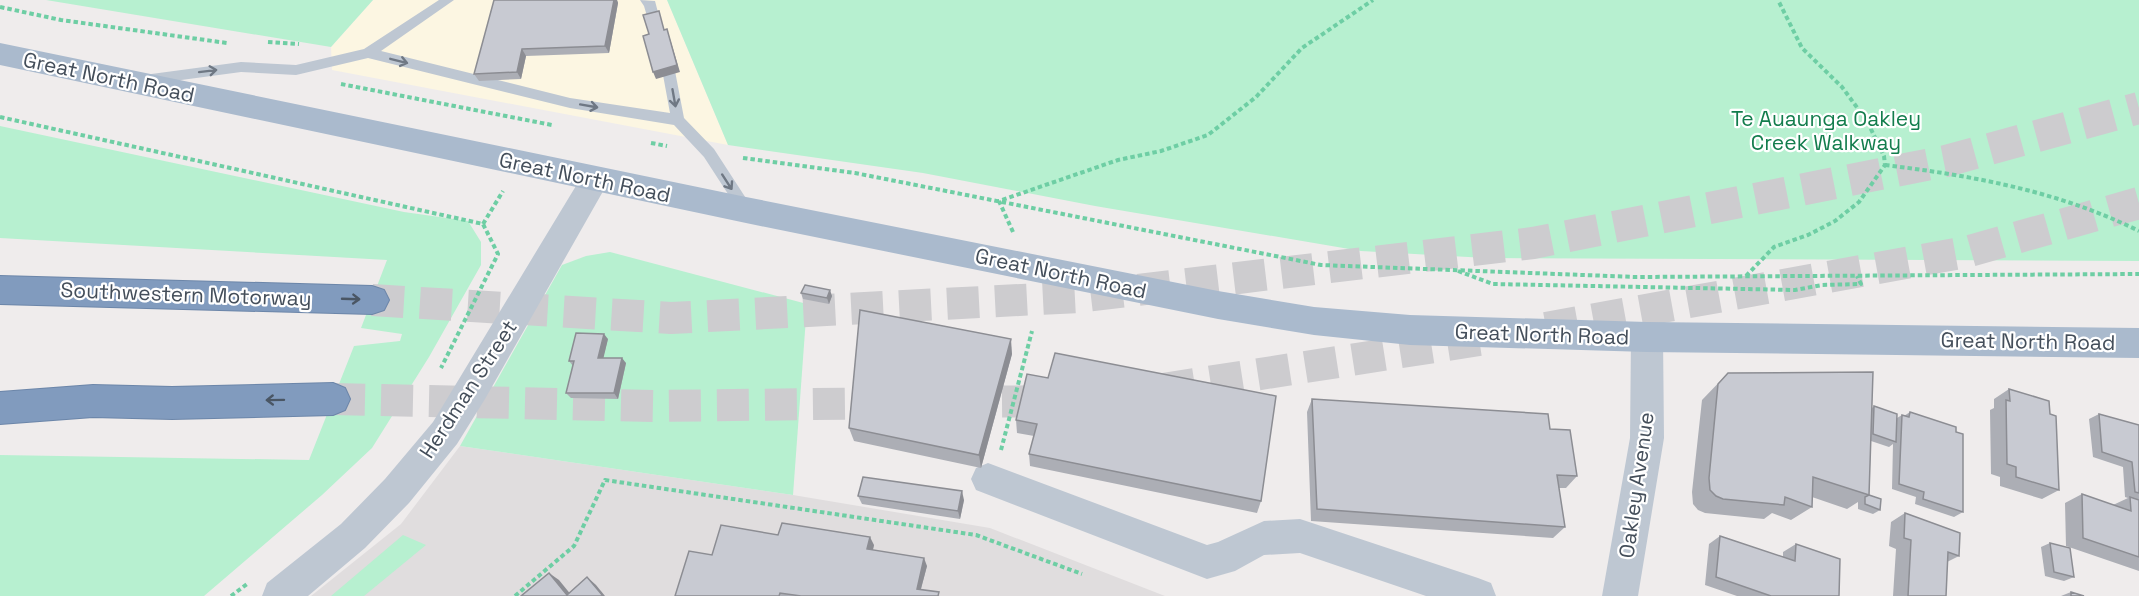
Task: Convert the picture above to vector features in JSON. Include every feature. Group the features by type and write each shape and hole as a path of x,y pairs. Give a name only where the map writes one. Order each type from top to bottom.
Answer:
{"highway":[{"name":"Southwestern Motorway","path":"0,290 372,300"},
{"path":"0,390 93,401 172,403 333,399"},
{"path":"0,408 93,401"}],"main road":[{"name":"Great North Road","path":"0,54 595,179 1269,315 1410,330 1647,337 2139,343"}],"street":[{"name":"Herdman Street","path":"280,596 352,536 397,491 445,432 595,179"},
{"name":"Oakley Avenue","path":"1620,596 1647,438 1647,337"},
{"path":"988,479 1207,562 1221,560 1257,540 1278,535 1300,536 1478,596"}],"lane":[{"path":"129,81 241,67 296,70 368,53 448,0"},
{"path":"646,0 650,4 654,20"},
{"path":"368,53 570,103 678,120"},
{"path":"670,75 678,120 709,153 746,210"}],"path":[{"path":"999,201 1118,160 1161,151 1208,135 1256,97 1302,48 1373,0"},
{"path":"1746,276 1774,247 1808,235 1835,221 1859,202 1884,165 1884,156 1867,121 1842,87 1802,48 1778,0"},
{"path":"0,7 61,20 234,43"},
{"path":"264,43 305,45"},
{"path":"334,83 542,126 555,126"},
{"path":"0,117 483,224"},
{"path":"650,143 855,173 1321,266 1636,277 2139,274"},
{"path":"1884,165 1948,172 2018,187 2113,217 2139,231"},
{"path":"483,224 492,208"},
{"path":"436,377 498,254 483,224"},
{"path":"1454,270 1493,284 1783,290 1861,284 1857,276"},
{"path":"988,479 1000,452 1032,331"},
{"path":"515,596 574,546 605,480 976,535 1082,574"},
{"path":"231,596 249,582"}],"shaded area":[{"path":"373,0 667,0 728,145 332,70 331,47"},
{"path":"460,446 793,495 990,528 1165,596 311,596 401,524"}],"green space":[{"path":"46,0 373,0 331,47"},
{"name":"Te Auaunga Oakley Creek Walkway","path":"667,0 2139,0 2139,261 1486,258 1361,251 1095,206 923,173 728,145"},
{"path":"0,126 404,212 468,221 481,242 481,265 429,357 372,448 322,495 204,596 0,596 0,455 309,460 354,346 400,341 402,334 361,328 387,260 0,238"},
{"path":"610,252 807,304 793,495 460,446 562,265 586,256"},
{"path":"403,535 426,545 364,596 331,596"}],"building":[{"path":"494,0 614,0 605,46 522,49 517,72 474,74"},
{"path":"659,11 664,30 667,29 677,65 653,72 643,36 649,34 643,15"},
{"path":"805,285 830,290 827,298 801,293"},
{"path":"860,310 1011,339 979,455 849,428"},
{"path":"576,333 604,334 598,358 622,358 614,393 566,393 574,361 569,361"},
{"path":"1055,353 1276,396 1261,501 1029,454 1037,424 1016,420 1027,374 1048,378"},
{"path":"1873,372 1869,495 1813,477 1812,507 1785,497 1784,505 1723,499 1710,490 1709,478 1718,384 1728,373"},
{"path":"2009,389 2049,401 2050,414 2056,416 2059,490 2016,477 2016,467 2007,464 2006,400 2010,401"},
{"path":"1312,399 1548,414 1550,429 1570,430 1577,476 1557,475 1565,527 1317,509"},
{"path":"1874,406 1897,414 1896,442 1873,434"},
{"path":"1910,412 1956,427 1956,432 1963,434 1963,512 1923,499 1924,492 1899,484 1902,415 1909,417"},
{"path":"2099,414 2139,425 2139,493 2135,492 2132,462 2102,452"},
{"path":"863,477 962,491 958,511 858,496"},
{"path":"2082,494 2131,511 2130,497 2139,500 2139,557 2083,538"},
{"path":"1869,495 1881,499 1880,510 1865,504 1865,497"},
{"path":"1905,513 1960,533 1959,556 1948,552 1946,596 1908,596 1911,540 1904,538"},
{"path":"782,523 870,537 867,549 924,558 917,589 939,592 938,596 801,596 780,593 779,596 675,596 689,551 712,555 721,525 778,535"},
{"path":"1720,536 1795,561 1796,544 1840,559 1839,596 1771,596 1716,577"},
{"path":"2050,543 2070,548 2074,577 2054,572"},
{"path":"549,573 567,595 587,577 603,596 521,596"},
{"path":"2071,592 2084,596 2071,596"}],"tunnel":[{"path":"372,300 671,318 1078,297 1533,243 1946,161 2139,108"},
{"path":"1546,328 1966,252 2139,203"},
{"path":"1163,389 1486,339"},
{"path":"333,399 654,406 897,403"},
{"path":"954,402 1065,401"}]}
